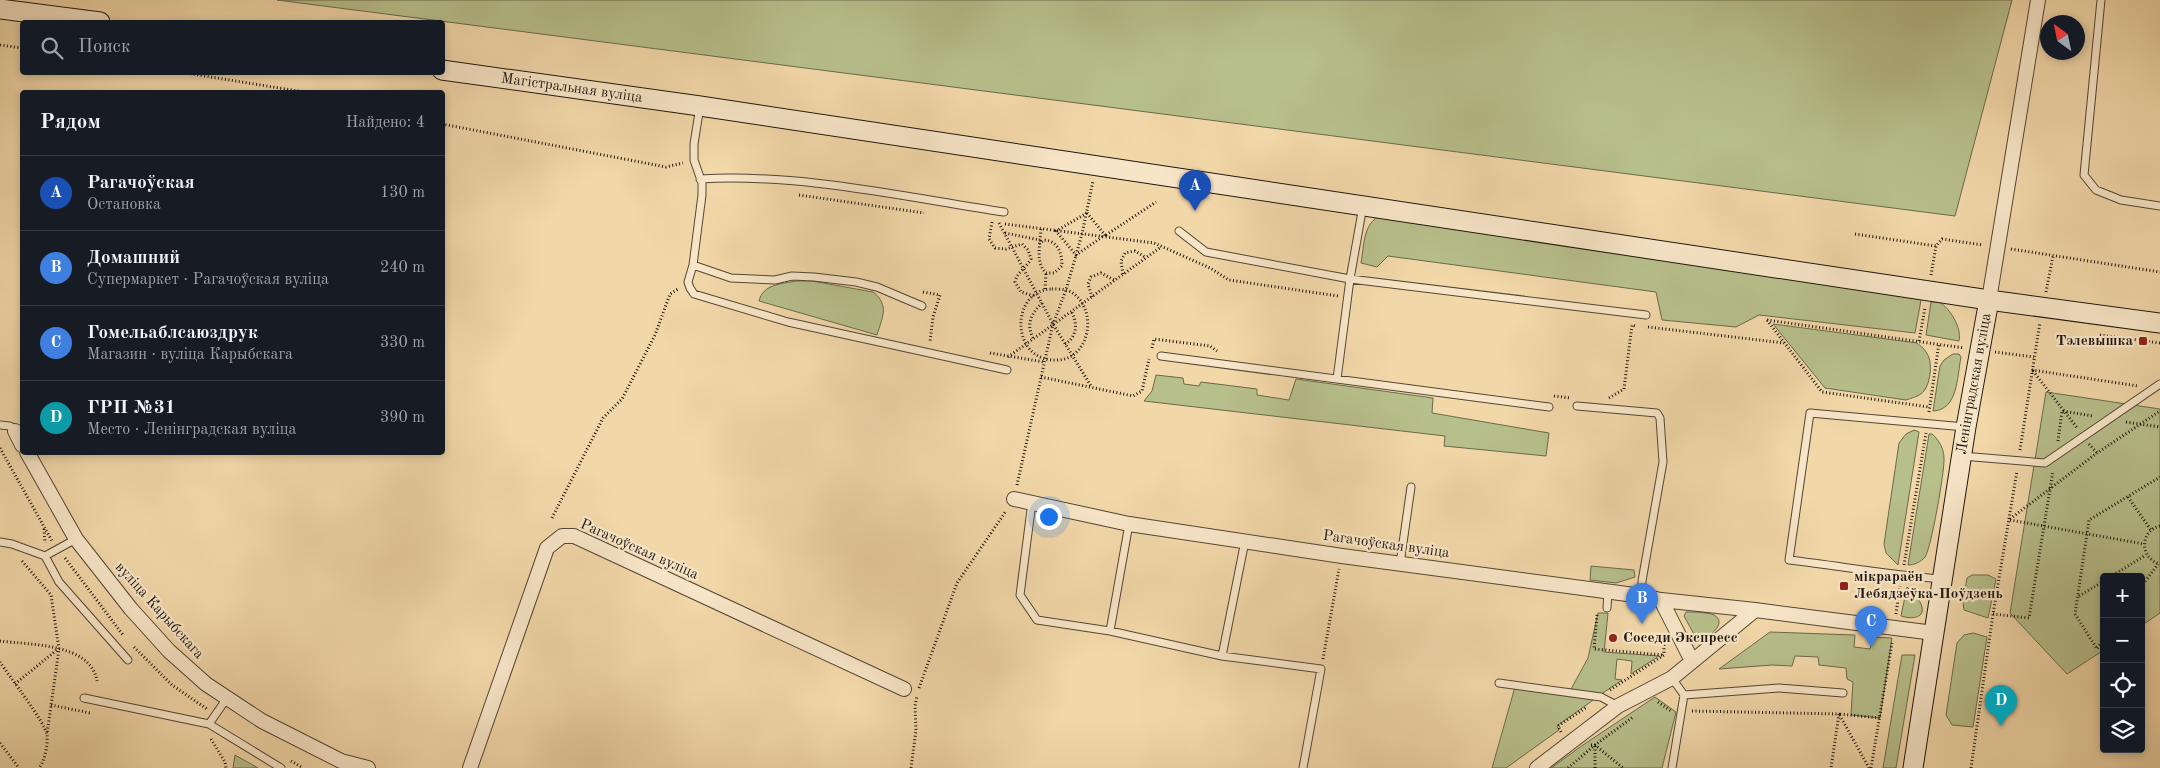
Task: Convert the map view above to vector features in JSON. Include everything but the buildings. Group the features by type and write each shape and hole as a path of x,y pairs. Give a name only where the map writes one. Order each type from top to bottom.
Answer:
{"main road":[{"path":"0,8 86,20"},
{"name":"Магістральная вуліца","path":"445,70 700,106 1990,300 2160,323"},
{"name":"Ленінградская вуліца","path":"1913,768 1961,456 1990,300"}],"street":[{"name":"Ленінградская вуліца","path":"1990,300 2038,0"},
{"path":"15,431 20,441"},
{"name":"вуліца Карыбскага","path":"29,455 76,539 131,609 170,651 206,684 262,720 340,761 368,768"},
{"name":"Рагачоўская вуліца","path":"1014,499 1129,524 1400,564 1607,601 1642,596 1661,600 1755,610"},
{"name":"Рагачоўская вуліца","path":"470,768 547,548 562,536 574,536 904,689"},
{"path":"1661,600 1692,661"},
{"path":"1537,768 1618,706 1672,678 1755,610 1934,633"}],"lane":[{"path":"2101,0 2084,175 2096,190 2121,200 2160,206"},
{"path":"700,106 694,144 694,160 702,183 702,195 688,282 694,294 788,322 1007,370"},
{"path":"700,179 728,177 794,180 1004,212"},
{"path":"1338,379 1350,279 1363,206"},
{"path":"1178,230 1206,252 1350,279 1646,315"},
{"path":"692,265 731,278 775,280 792,276 856,282 878,286 922,306"},
{"path":"1161,356 1549,407"},
{"path":"1961,456 2045,463 2157,386"},
{"path":"1577,402 1657,413 1660,418 1663,462 1642,581 1642,596"},
{"path":"1942,579 1902,576 1789,560 1810,413 1966,427"},
{"path":"0,425 10,426 15,431"},
{"path":"1400,564 1410,487"},
{"path":"1032,502 1020,595 1038,620 1110,631 1222,656 1322,669 1303,768"},
{"path":"1110,631 1129,524"},
{"path":"45,556 76,539"},
{"path":"1222,656 1244,541"},
{"path":"0,542 12,544 45,556 59,582 128,660"},
{"path":"1672,678 1684,695 1672,768"},
{"path":"1499,683 1600,697 1618,706"},
{"path":"1684,695 1779,688 1844,693"},
{"path":"84,698 209,724 281,768"},
{"path":"209,724 227,698"}],"path":[{"path":"0,45 20,48"},
{"path":"199,75 292,90"},
{"path":"445,125 666,167 694,160"},
{"path":"911,768 916,730 915,706 957,583 1014,499 1053,324 1066,290 1088,213 1096,166"},
{"path":"795,194 933,214"},
{"path":"1076,255 1156,202"},
{"path":"1056,231 1088,213"},
{"path":"1088,213 1105,236"},
{"path":"982,221 1082,234"},
{"path":"992,222 989,240 998,250 1022,244 1028,250 1031,259 1016,278 1016,286 1021,292 1032,296 1037,295"},
{"path":"999,223 1053,324 1091,386"},
{"path":"1041,229 1040,264 1046,273 1044,290"},
{"path":"1056,231 1076,255"},
{"path":"1004,233 1040,242 1044,240 1053,242 1062,256 1062,266 1052,274 1046,273"},
{"path":"1008,356 1161,246"},
{"path":"1123,274 1121,261 1125,253 1135,251 1145,258"},
{"path":"1092,297 1088,286 1091,277 1095,274 1103,274 1114,280"},
{"path":"552,518 603,418 622,400 655,335 670,294 688,282"},
{"path":"982,351 1045,360 1060,360 1071,354 1083,344 1088,321 1082,304 1071,292 1066,290 1044,290 1026,305 1021,317 1020,331 1026,344 1045,360"},
{"path":"915,291 940,295 929,341 938,343"},
{"path":"1033,338 1029,327 1031,318 1042,303"},
{"path":"1065,344 1070,342 1075,332 1076,326 1071,311"},
{"path":"1870,768 1880,718 1928,423 1939,343 1767,320 1822,392 1929,407"},
{"path":"1623,324 1784,343"},
{"path":"1601,402 1624,389 1632,325"},
{"path":"1972,768 1993,614 2010,520 2034,357"},
{"path":"2032,370 2157,386"},
{"path":"2032,370 2062,411 2097,453"},
{"path":"1552,396 1577,402"},
{"path":"1993,614 2029,618 2062,411"},
{"path":"2010,520 2097,453 2160,411"},
{"path":"0,448 44,529 58,548"},
{"path":"2100,645 2097,649 2075,614 2089,520 2160,477"},
{"path":"2128,497 2151,530"},
{"path":"2010,520 2144,544"},
{"path":"2145,582 2159,564 2147,555 2144,544 2151,530 2160,526"},
{"path":"2117,573 2147,555"},
{"path":"1322,669 1342,556"},
{"path":"19,558 51,595 59,648 43,768"},
{"path":"2078,596 2100,583"},
{"path":"1607,601 1599,604 1594,649 1664,655"},
{"path":"1664,637 1664,655"},
{"path":"0,641 59,648 77,654 92,667 97,681"},
{"path":"15,684 59,648"},
{"path":"1564,737 1558,726 1619,683 1664,655"},
{"path":"0,662 47,734"},
{"path":"1655,700 1674,712"},
{"path":"1689,711 1840,714 1880,718"},
{"path":"1568,768 1595,745 1640,712"},
{"path":"1831,768 1840,714"},
{"path":"1840,714 1870,768"},
{"path":"209,737 223,759 225,768"},
{"path":"0,743 18,768"},
{"path":"1595,745 1618,766 1623,768"},
{"path":"1595,745 1595,768"},
{"path":"39,768 43,763"}],"green space":[{"path":"277,0 2012,0 1955,216 445,22 445,20"},
{"path":"1378,217 1919,297 1921,300 1915,333 1759,315 1736,327 1662,320 1656,292 1388,256 1377,267 1361,263 1369,225"},
{"path":"796,281 812,281 873,292 882,302 883,307 877,335 759,301 764,291 769,288"},
{"path":"1931,302 1939,302 1951,314 1959,330 1959,341 1926,335"},
{"path":"1773,324 1917,343 1930,360 1928,382 1924,391 1916,397 1906,400 1825,388"},
{"path":"1953,354 1959,354 1961,357 1955,391 1947,405 1933,411 1940,366 1944,360"},
{"path":"1156,375 1183,378 1184,384 1199,386 1201,382 1257,389 1257,395 1289,400 1296,379 1433,398 1432,413 1549,433 1546,456 1444,446 1445,436 1144,401 1152,391"},
{"path":"2046,392 2160,409 2160,613 2145,623 2145,573 2100,573 2100,653 2067,674 2010,613"},
{"path":"1914,430 1919,432 1898,565 1886,553 1884,544 1899,443 1906,434"},
{"path":"1929,434 1932,434 1939,442 1944,455 1940,492 1928,551 1922,560 1908,565"},
{"path":"1591,566 1634,570 1635,577 1616,583 1590,580"},
{"path":"1972,575 1988,575 1996,579 1988,618 1964,610 1963,602 1967,578"},
{"path":"1907,587 1921,604 1922,611 1919,616 1908,618 1901,616"},
{"path":"1686,612 1714,615 1718,618 1718,627 1706,637 1696,638 1684,616"},
{"path":"1598,613 1608,613 1604,652 1659,656 1631,674 1632,661 1617,659 1615,679 1622,680 1600,695 1570,691 1588,658"},
{"path":"1770,632 1855,635 1854,647 1870,649 1873,637 1892,638 1880,718 1851,715 1853,682 1847,679 1846,668 1819,665 1818,657 1795,656 1792,666 1772,665 1719,669"},
{"path":"1973,633 1987,637 1973,727 1952,725 1946,715 1957,643 1964,635"},
{"path":"1902,655 1915,655 1896,768 1883,768"},
{"path":"1515,687 1596,698 1557,726 1559,730 1506,768 1492,768"},
{"path":"1655,697 1676,712 1662,768 1551,768 1583,745"},
{"path":"235,755 258,768 233,768"}],"place":[{"name":"Рагачоўская","path":"1195,211"},
{"name":"Тэлевышка","path":"2143,341"},
{"name":"мікрараён Лебядзеўка-Поўдзень","path":"1844,586"},
{"name":"Домашний","path":"1642,624"},
{"name":"Соседи Экспресс","path":"1613,638"},
{"name":"Гомельаблсаюздрук","path":"1871,647"},
{"name":"ГРП №31","path":"2001,726"}]}
